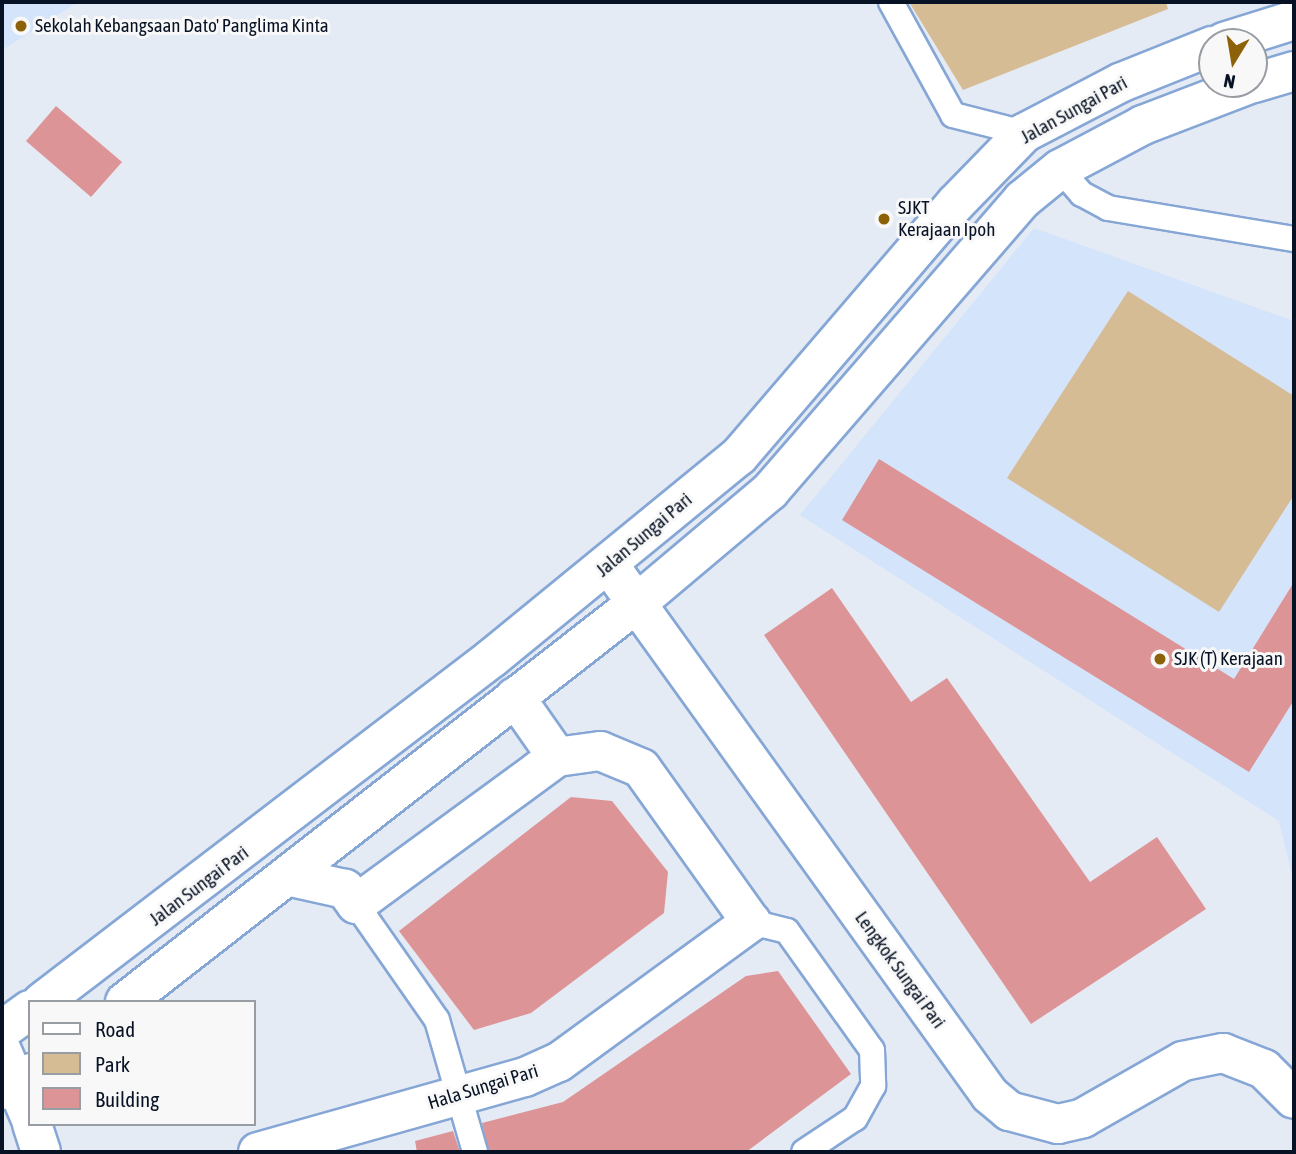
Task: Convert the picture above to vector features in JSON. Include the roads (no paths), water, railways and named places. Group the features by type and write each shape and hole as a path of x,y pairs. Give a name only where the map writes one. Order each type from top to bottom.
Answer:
{"main road":[{"path":"1268,28 1294,20"},
{"name":"Jalan Sungai Pari","path":"45,1000 255,843 609,565 739,456 1024,133 1122,82 1198,52"},
{"path":"1268,78 1294,71"},
{"path":"128,1000 637,603 778,484 989,233 1060,169 1143,125 1213,98"},
{"path":"848,331 881,361"},
{"name":"Lengkok Sungai Pari","path":"609,565 990,1095 1009,1111 1058,1124 1083,1118 1183,1061 1223,1053 1264,1069 1294,1099"},
{"path":"515,696 556,757"},
{"path":"288,876 345,889 356,904 556,757 600,751 641,768 751,922"},
{"name":"Hala Sungai Pari","path":"258,1152 458,1095 559,1062 751,922"},
{"path":"2,1030 28,1011"},
{"path":"33,1126 41,1152"}],"lane":[{"path":"891,2 953,114 1024,133"},
{"path":"1060,169 1082,194 1108,208 1294,239"},
{"path":"356,904 438,1020 475,1152"},
{"path":"751,922 787,931 872,1050 873,1086 855,1118 804,1152"}],"place":[{"name":"Sekolah Kebangsaan Dato' Panglima Kinta","path":"21,26"},
{"name":"SJKT Kerajaan Ipoh","path":"884,219"},
{"name":"SJK (T) Kerajaan","path":"1160,659"}]}
